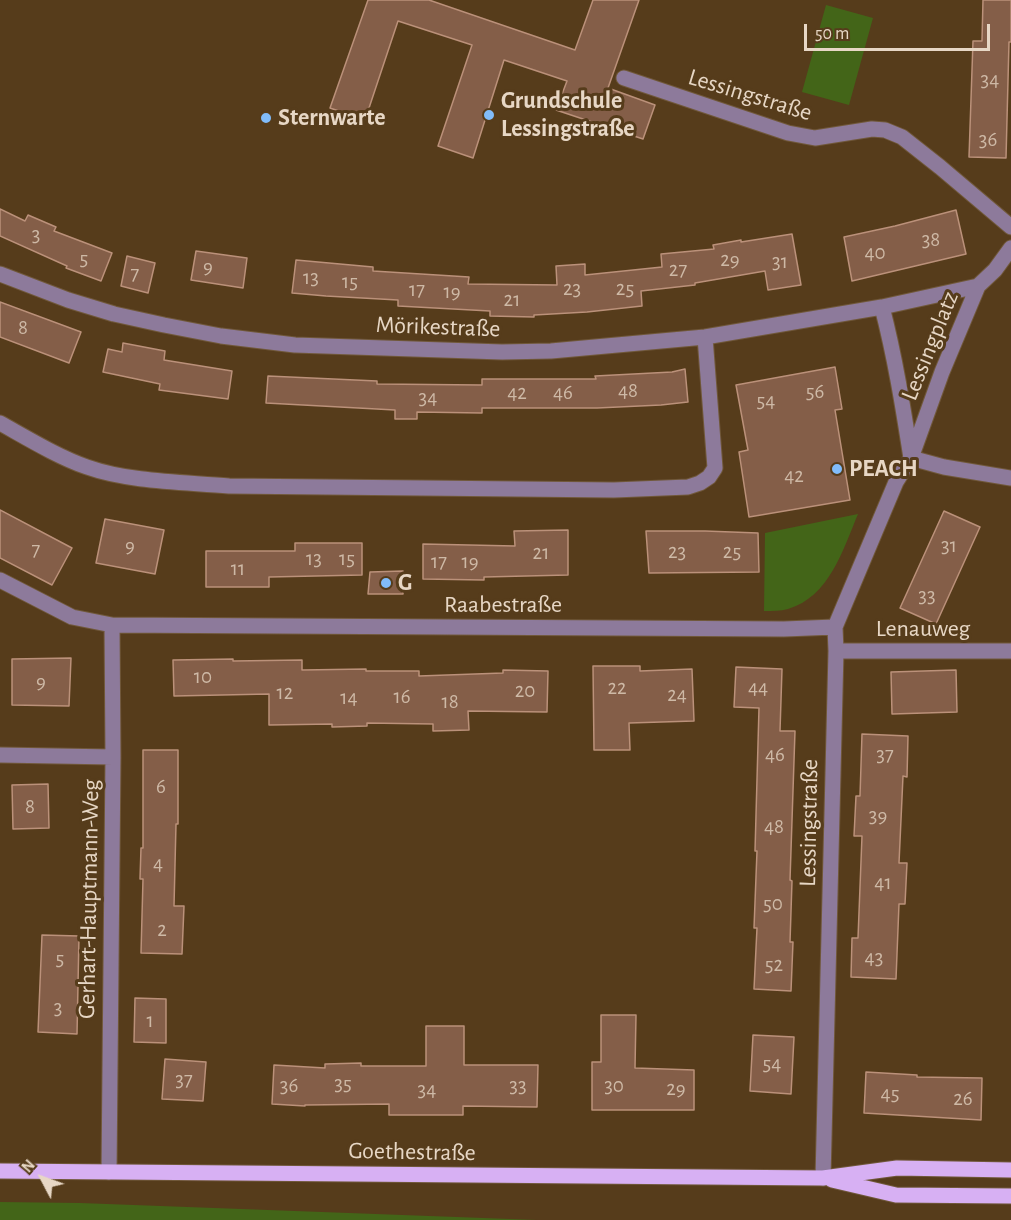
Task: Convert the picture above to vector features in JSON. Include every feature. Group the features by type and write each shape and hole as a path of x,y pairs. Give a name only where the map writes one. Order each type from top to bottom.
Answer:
{"main road":[{"name":"Goethestraße","path":"0,1171 823,1178 897,1168 1011,1170"},
{"name":"Goethestraße","path":"823,1178 896,1195 1011,1196"}],"street":[{"name":"Lessingstraße","path":"624,78 788,133 815,138 872,129 885,130 902,137 940,166 1011,227"},
{"path":"978,286 995,270 1011,248"},
{"name":"Mörikestraße","path":"0,274 68,300 124,316 221,336 295,345 551,351 705,337 882,307"},
{"name":"Lessingplatz","path":"911,458 900,387 882,307 978,286"},
{"name":"Lessingplatz","path":"896,482 911,458 942,372 978,286"},
{"path":"0,423 85,467 128,477 167,481 229,486 614,490 688,487 709,477 715,468 705,337"},
{"path":"911,458 944,468 1011,478"},
{"name":"Lessingstraße","path":"823,1178 835,627 896,482"},
{"name":"Raabestraße","path":"0,580 72,618 112,625 760,629 835,627"},
{"name":"Gerhart-Hauptmann-Weg","path":"109,1172 112,625"},
{"name":"Lenauweg","path":"836,651 1011,651"},
{"path":"0,755 113,757"}],"green space":[{"path":"826,5 873,18 849,105 802,92"},
{"path":"858,514 833,570 814,594 788,609 764,611 765,533"},
{"path":"0,1202 80,1203 537,1220 0,1220"}],"building":[{"path":"368,0 429,0 575,50 593,0 639,0 608,88 655,105 643,139 556,110 567,81 504,60 473,158 438,146 472,45 398,21 365,120 330,108"},
{"path":"983,0 1011,0 1006,158 969,157 973,41 982,41"},
{"path":"0,209 25,221 28,215 56,227 54,231 112,253 101,281 66,268 67,266 0,236"},
{"path":"956,210 966,254 852,281 844,237"},
{"path":"792,234 801,285 768,290 765,271 695,283 695,285 641,291 642,306 534,315 534,317 490,316 490,311 398,306 398,300 292,293 296,260 373,267 373,271 469,277 468,284 557,285 556,266 585,264 585,275 662,267 661,254 714,249 713,245"},
{"path":"196,251 247,258 243,288 191,280"},
{"path":"127,256 155,263 148,293 121,286"},
{"path":"0,302 81,332 69,363 0,337"},
{"path":"123,343 165,351 164,360 232,371 228,399 159,390 160,384 103,372 108,349 122,352"},
{"path":"835,367 842,409 835,410 850,500 749,517 739,452 748,450 736,385"},
{"path":"685,369 688,402 661,405 597,408 482,408 482,413 417,412 417,419 395,419 395,410 266,403 268,376 377,381 377,384 482,385 482,379 596,379 595,376 672,372"},
{"path":"0,510 72,548 52,585 0,558"},
{"path":"944,511 980,527 936,624 900,608"},
{"path":"105,519 164,530 155,574 96,563"},
{"path":"568,530 568,575 484,577 484,580 423,579 423,544 515,546 514,531"},
{"path":"646,531 758,533 759,572 649,573"},
{"path":"295,543 362,543 362,575 269,577 269,587 206,587 206,551 295,551"},
{"name":"G","path":"403,571 403,594 368,594 370,572"},
{"path":"71,658 69,706 12,705 12,659"},
{"path":"233,659 233,661 302,660 302,670 419,671 419,676 503,673 503,670 548,671 547,712 468,711 469,730 433,731 433,724 367,723 367,726 332,727 332,724 269,725 269,694 174,696 173,660"},
{"path":"593,666 640,666 640,671 692,669 694,721 629,723 630,750 594,750"},
{"path":"736,667 782,669 780,731 795,731 790,880 792,881 790,942 793,942 791,991 754,989 757,928 754,928 759,708 734,707"},
{"path":"956,670 957,712 892,714 891,672"},
{"path":"862,734 908,736 907,777 903,776 899,863 907,863 905,904 899,904 896,979 851,977 852,938 858,938 862,836 854,836 856,796 860,796"},
{"path":"143,750 178,750 178,824 176,824 174,906 184,906 182,954 141,953"},
{"path":"48,784 49,828 13,829 12,785"},
{"path":"42,935 79,936 77,1034 38,1032"},
{"path":"135,998 166,999 166,1043 134,1042"},
{"path":"601,1015 636,1015 635,1068 694,1070 694,1110 592,1110 592,1062 601,1062"},
{"path":"426,1026 464,1026 464,1065 538,1065 537,1107 463,1106 463,1115 389,1115 389,1104 305,1106 272,1104 274,1065 325,1068 325,1064 361,1063 361,1066 426,1066"},
{"path":"753,1035 794,1037 791,1094 750,1091"},
{"path":"165,1059 206,1062 203,1101 162,1099"},
{"path":"866,1072 917,1075 917,1077 982,1078 981,1120 864,1113"}],"place":[{"name":"Grundschule Lessingstraße","path":"489,115"},
{"name":"Sternwarte","path":"266,118"},
{"name":"PEACH","path":"837,469"},
{"name":"G","path":"386,583"}]}
